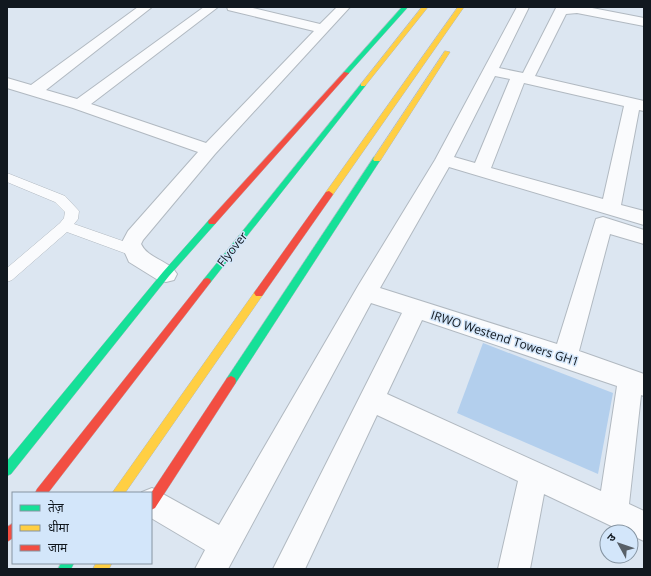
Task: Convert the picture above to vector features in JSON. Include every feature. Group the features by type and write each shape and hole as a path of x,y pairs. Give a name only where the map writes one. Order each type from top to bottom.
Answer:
{"main road":[{"path":"7,470 166,274 405,7"},
{"name":"Flyover","path":"42,492 164,335 425,7"},
{"path":"119,492 460,7"},
{"path":"152,501 453,42"}],"street":[{"path":"34,91 146,7"},
{"path":"79,105 212,7"},
{"path":"233,7 323,29"},
{"path":"166,274 136,256 132,250 131,244 135,236 209,150 344,7"},
{"path":"211,569 366,292 444,160 523,7"},
{"path":"623,7 644,11"},
{"path":"481,170 525,75 561,11 578,9 644,22"},
{"path":"491,67 640,103 611,208"},
{"path":"7,83 79,105 209,150"},
{"path":"444,160 644,218"},
{"path":"565,357 603,224 644,237"},
{"name":"IRWO Westend Towers GH1","path":"366,292 565,357 637,383"},
{"path":"289,569 373,400 416,308"},
{"path":"613,512 637,383"},
{"path":"373,400 644,526"},
{"path":"514,569 533,475"},
{"path":"152,504 225,544"}],"lane":[{"path":"7,177 60,200 72,211 71,219 65,226 7,276"},
{"path":"65,226 132,250"}],"shaded area":[{"path":"483,343 613,393 598,474 457,413"}],"traffic: fast":[{"path":"346,73 405,7"},
{"path":"207,281 363,85"},
{"path":"231,381 377,159"},
{"path":"7,470 166,274 212,222"},
{"path":"64,569 67,564"}],"traffic: slow":[{"path":"363,85 425,7"},
{"path":"329,194 461,7"},
{"path":"377,159 447,52"},
{"path":"119,492 259,293"},
{"path":"99,569 105,564"}],"traffic: jam":[{"path":"212,222 346,73"},
{"path":"259,293 329,194"},
{"path":"42,492 207,281"},
{"path":"152,502 231,381"},
{"path":"7,536 12,530"}]}
